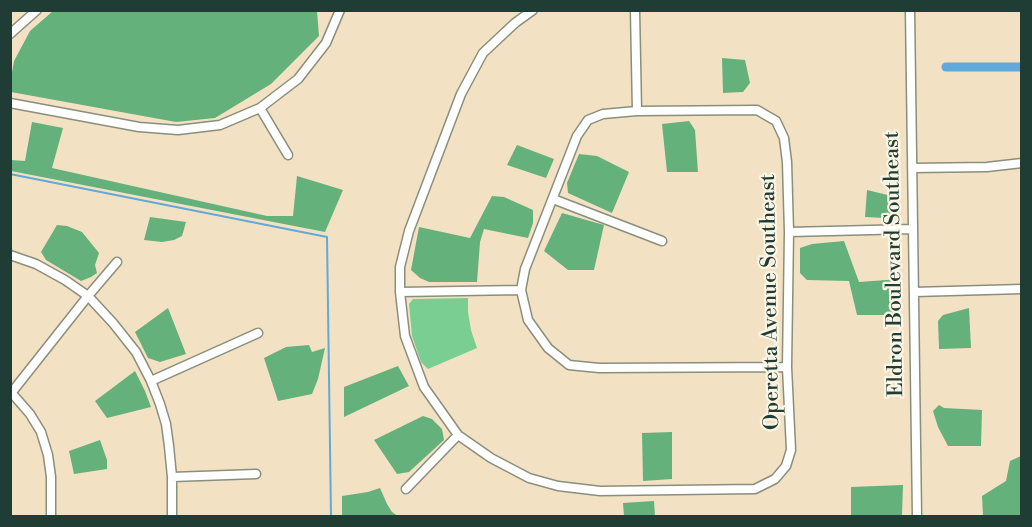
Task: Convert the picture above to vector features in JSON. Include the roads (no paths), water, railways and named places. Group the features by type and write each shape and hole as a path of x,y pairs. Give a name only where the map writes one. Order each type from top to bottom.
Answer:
{"street":[{"path":"10,34 37,10"},
{"path":"10,103 139,127 178,130 220,125 260,108 298,79 326,43 340,10"},
{"path":"406,489 458,435 424,387 405,336 400,292 400,267 409,231 461,94 483,53 515,22 533,10"},
{"path":"635,10 638,111 603,114 588,120 577,136 525,269 521,290 528,320 548,348 569,365 599,368 787,368"},
{"name":"Eldron Boulevard Southeast","path":"910,10 917,516"},
{"path":"260,108 288,155"},
{"name":"Operetta Avenue Southeast","path":"458,435 491,458 529,478 558,486 600,490 755,489 774,480 786,466 790,450 787,368 789,232 784,138 776,121 757,110 638,111"},
{"path":"912,168 987,167 1022,163"},
{"path":"553,199 662,241"},
{"path":"789,232 912,230"},
{"path":"10,255 36,264 88,296 113,322 136,352 151,381 166,424 172,477 172,516"},
{"path":"51,516 51,477 48,455 41,432 30,414 11,392 117,262"},
{"path":"914,292 1022,289"},
{"path":"400,292 521,290"},
{"path":"151,381 258,333"},
{"path":"172,477 255,474"}],"waterway":[{"path":"946,67 1022,67"},
{"path":"10,174 327,237 331,516"}]}
